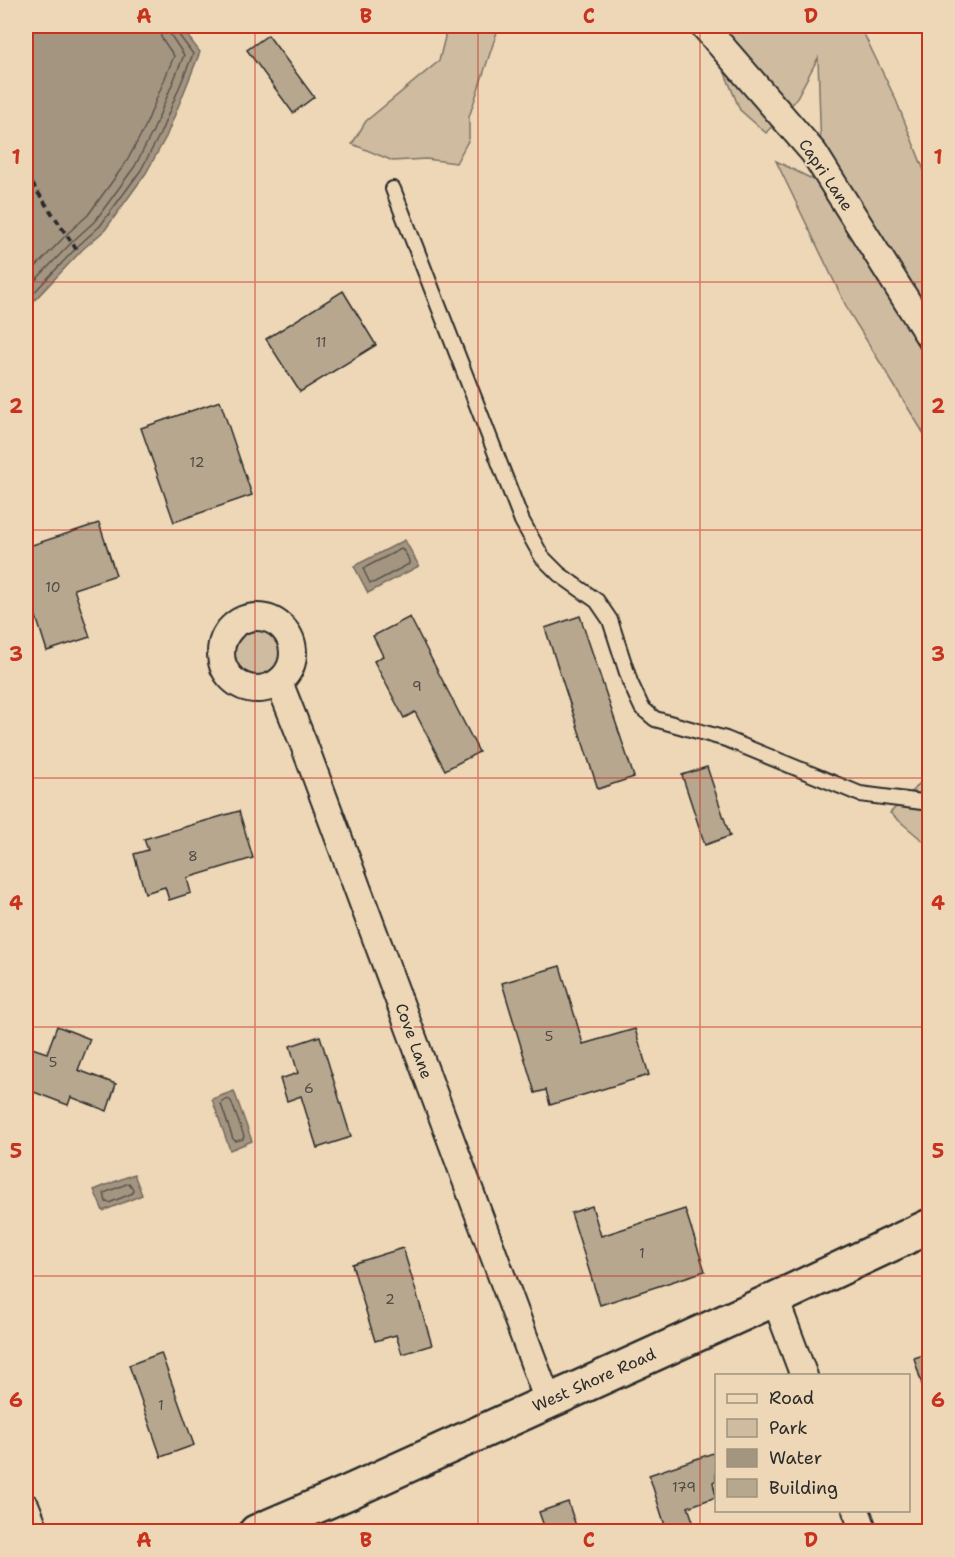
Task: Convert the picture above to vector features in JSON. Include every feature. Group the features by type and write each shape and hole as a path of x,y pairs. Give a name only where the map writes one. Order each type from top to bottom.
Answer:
{"main road":[{"name":"West Shore Road","path":"256,1532 775,1299 930,1226"}],"street":[{"name":"Capri Lane","path":"704,26 814,153 930,338"},
{"name":"Cove Lane","path":"279,682 548,1401"},
{"path":"775,1299 803,1374"},
{"path":"26,1507 36,1532"},
{"path":"857,1512 864,1532"}],"lane":[{"path":"393,189 522,521 542,557 559,574 597,601 610,620 630,682 642,708 655,719 726,739 860,794 930,803"}],"path":[{"path":"26,175 79,253"}],"green space":[{"path":"443,26 499,26 469,117 469,139 456,163 426,159 393,161 352,144 366,121 439,61 445,37"},
{"path":"711,26 860,26 896,100 929,183 929,442 849,312 776,161 822,184 818,58 795,101 766,133 740,110 718,56"},
{"path":"258,631 274,638 281,654 274,670 258,677 242,670 235,654 242,638"},
{"path":"929,774 929,846 890,813"}],"water":[{"path":"26,26 180,26 200,52 166,137 146,173 105,230 83,249 26,309"},
{"path":"405,540 419,566 368,593 354,566"},
{"path":"234,1091 252,1141 230,1150 212,1099"},
{"path":"134,1174 142,1195 103,1211 94,1190"}],"building":[{"path":"268,35 314,97 293,113 247,50"},
{"path":"343,291 376,345 300,392 266,339"},
{"path":"220,401 252,495 174,522 141,428"},
{"path":"99,523 116,575 74,589 90,637 47,651 26,585 26,547"},
{"path":"580,616 634,777 598,789 545,628"},
{"path":"410,617 479,752 445,770 415,712 404,718 374,661 383,656 373,636"},
{"path":"707,767 730,836 705,845 682,775"},
{"path":"239,811 253,858 187,878 191,893 169,900 165,887 145,893 134,854 148,850 144,839"},
{"path":"560,966 583,1044 635,1029 649,1075 550,1105 546,1090 535,1093 502,983"},
{"path":"57,1026 90,1039 78,1070 116,1084 107,1111 71,1097 68,1105 26,1089 26,1046 47,1053"},
{"path":"320,1036 351,1137 317,1148 301,1096 287,1101 280,1079 298,1073 290,1046"},
{"path":"592,1206 601,1236 685,1209 705,1271 600,1305 571,1213"},
{"path":"403,1248 432,1345 402,1354 396,1335 375,1341 352,1264"},
{"path":"161,1353 194,1445 161,1457 129,1365"},
{"path":"930,1353 930,1411 914,1358"},
{"path":"715,1452 715,1481 713,1482 715,1497 688,1507 695,1527 683,1532 667,1532 649,1475"},
{"path":"568,1502 578,1532 546,1532 539,1512"}]}
